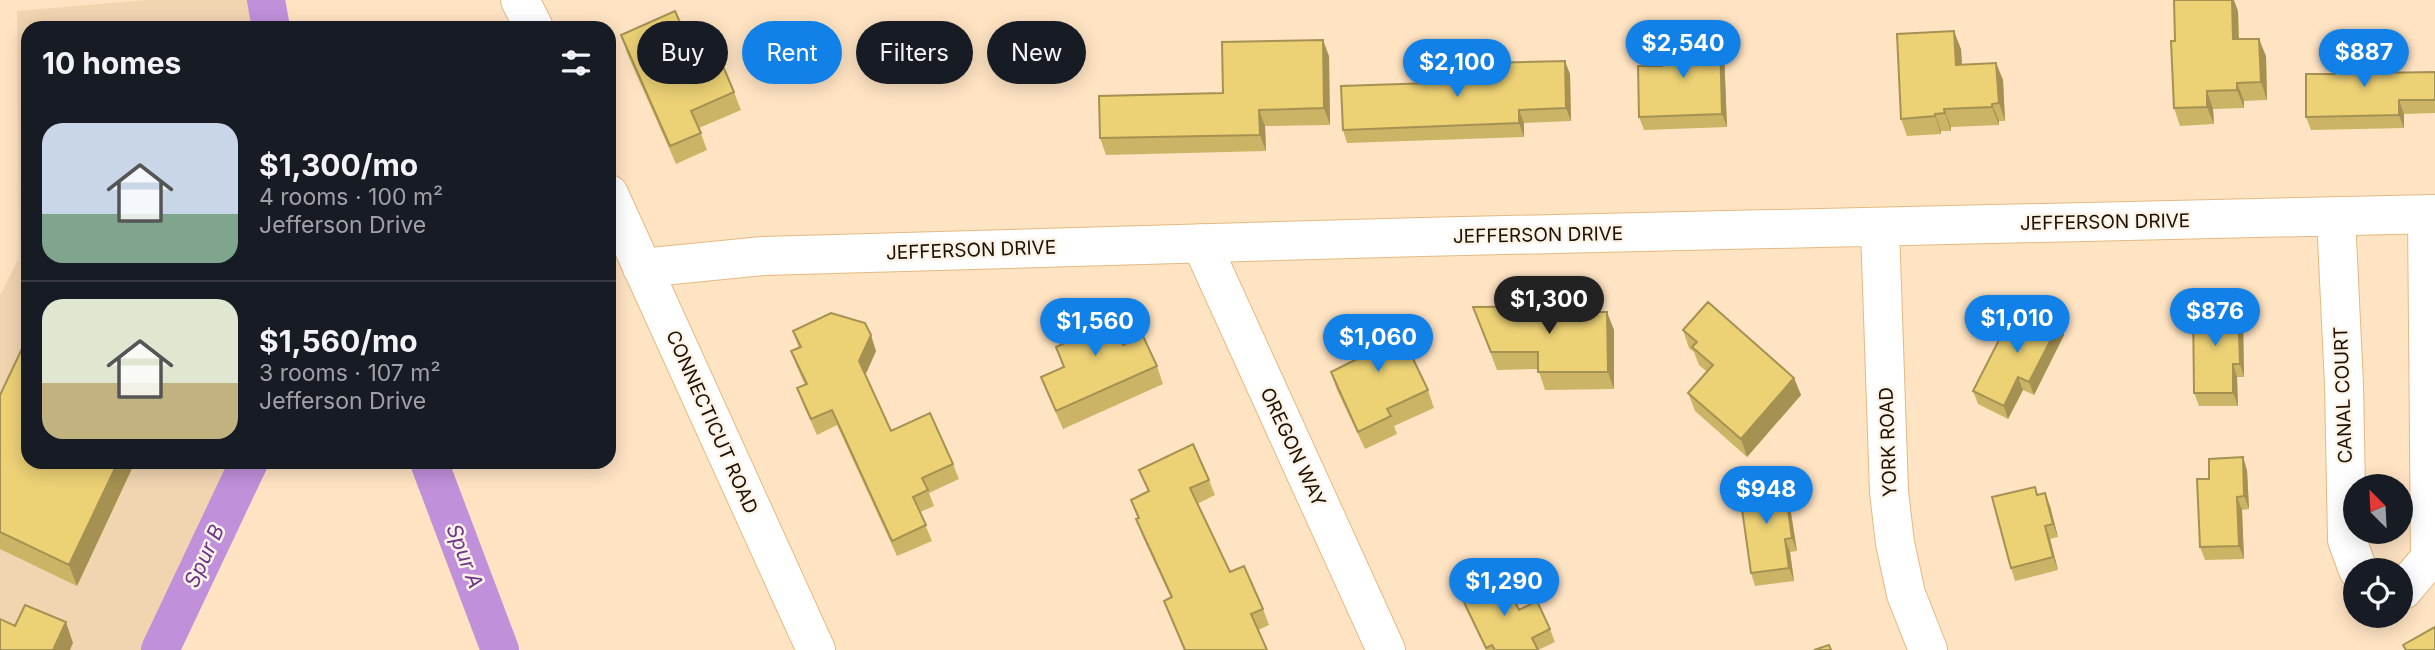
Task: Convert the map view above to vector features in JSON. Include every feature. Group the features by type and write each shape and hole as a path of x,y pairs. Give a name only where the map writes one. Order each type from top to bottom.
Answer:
{"street":[{"path":"520,0 530,21"},
{"name":"CONNECTICUT ROAD","path":"616,210 816,650"},
{"path":"2413,578 2430,558 2431,214"},
{"name":"JEFFERSON DRIVE","path":"642,268 763,256 2431,214"},
{"name":"CANAL COURT","path":"2336,217 2344,385 2347,540 2354,558"},
{"name":"YORK ROAD","path":"1880,228 1889,492 1895,543 1906,593 1928,650"},
{"name":"OREGON WAY","path":"1201,243 1386,650"}],"shaded area":[{"path":"146,0 281,0 288,21 21,21 21,469 261,469 171,650 0,650 0,295 19,258 17,11"}],"building":[{"path":"2174,0 2232,0 2233,39 2259,39 2261,82 2237,83 2237,90 2207,91 2207,107 2174,108 2171,41 2175,41"},
{"path":"675,11 679,21 652,21"},
{"path":"637,28 637,71 621,35"},
{"path":"1954,31 1956,65 1996,63 1999,103 1992,104 1992,107 1944,109 1945,113 1935,116 1901,119 1897,34"},
{"path":"1720,38 1722,114 1639,117 1638,66 1662,66 1661,40"},
{"path":"1323,40 1324,108 1259,110 1260,135 1100,138 1099,96 1223,93 1222,42"},
{"path":"2369,52 2369,73 2435,72 2435,100 2399,100 2399,115 2306,117 2306,74 2335,74 2335,53"},
{"path":"1565,61 1566,108 1519,110 1519,123 1343,130 1341,86 1491,81 1490,63"},
{"path":"728,78 734,92 691,111 701,133 670,146 643,84 728,84"},
{"path":"1104,301 1123,345 1143,336 1157,366 1056,411 1041,377 1064,367 1056,347 1074,339 1065,318"},
{"path":"1708,302 1794,378 1741,439 1688,393 1713,365 1692,347 1697,342 1683,330"},
{"path":"2025,305 2060,322 2029,382 2018,377 2004,406 1973,391 2001,336 2007,339"},
{"path":"1576,306 1577,312 1607,312 1608,372 1538,372 1538,352 1491,352 1473,307"},
{"path":"2238,306 2240,364 2233,364 2233,393 2194,393 2193,307"},
{"path":"831,313 865,323 871,335 859,361 891,431 930,413 953,464 922,478 928,490 913,497 926,525 892,541 832,410 811,419 797,388 807,384 791,351 801,347 793,331"},
{"path":"1392,315 1428,390 1387,409 1391,416 1358,432 1331,372 1357,359 1346,337"},
{"path":"21,351 21,469 115,469 69,565 0,532 0,395"},
{"path":"1193,444 1209,480 1190,488 1230,572 1244,566 1263,609 1251,614 1267,650 1185,650 1164,601 1172,597 1136,519 1139,518 1131,500 1149,491 1139,470"},
{"path":"2243,457 2244,496 2237,497 2239,546 2200,547 2197,479 2209,479 2209,459"},
{"path":"1784,481 1792,538 1785,539 1789,568 1751,573 1739,488"},
{"path":"2035,487 2037,495 2045,493 2053,524 2045,526 2053,557 2011,568 1992,497"},
{"path":"1503,577 1519,610 1537,601 1550,629 1532,638 1538,650 1495,650 1492,645 1486,648 1461,596"},
{"path":"25,605 66,622 53,650 0,650 0,619 15,626"},
{"path":"2435,627 2435,650 2406,650 2403,645"},
{"path":"1829,645 1831,650 1814,650"}],"waterway":[{"name":"Spur A","path":"266,0 270,21"},
{"name":"Spur B","path":"160,650 246,469"},
{"name":"Spur A","path":"432,469 500,650"}]}
